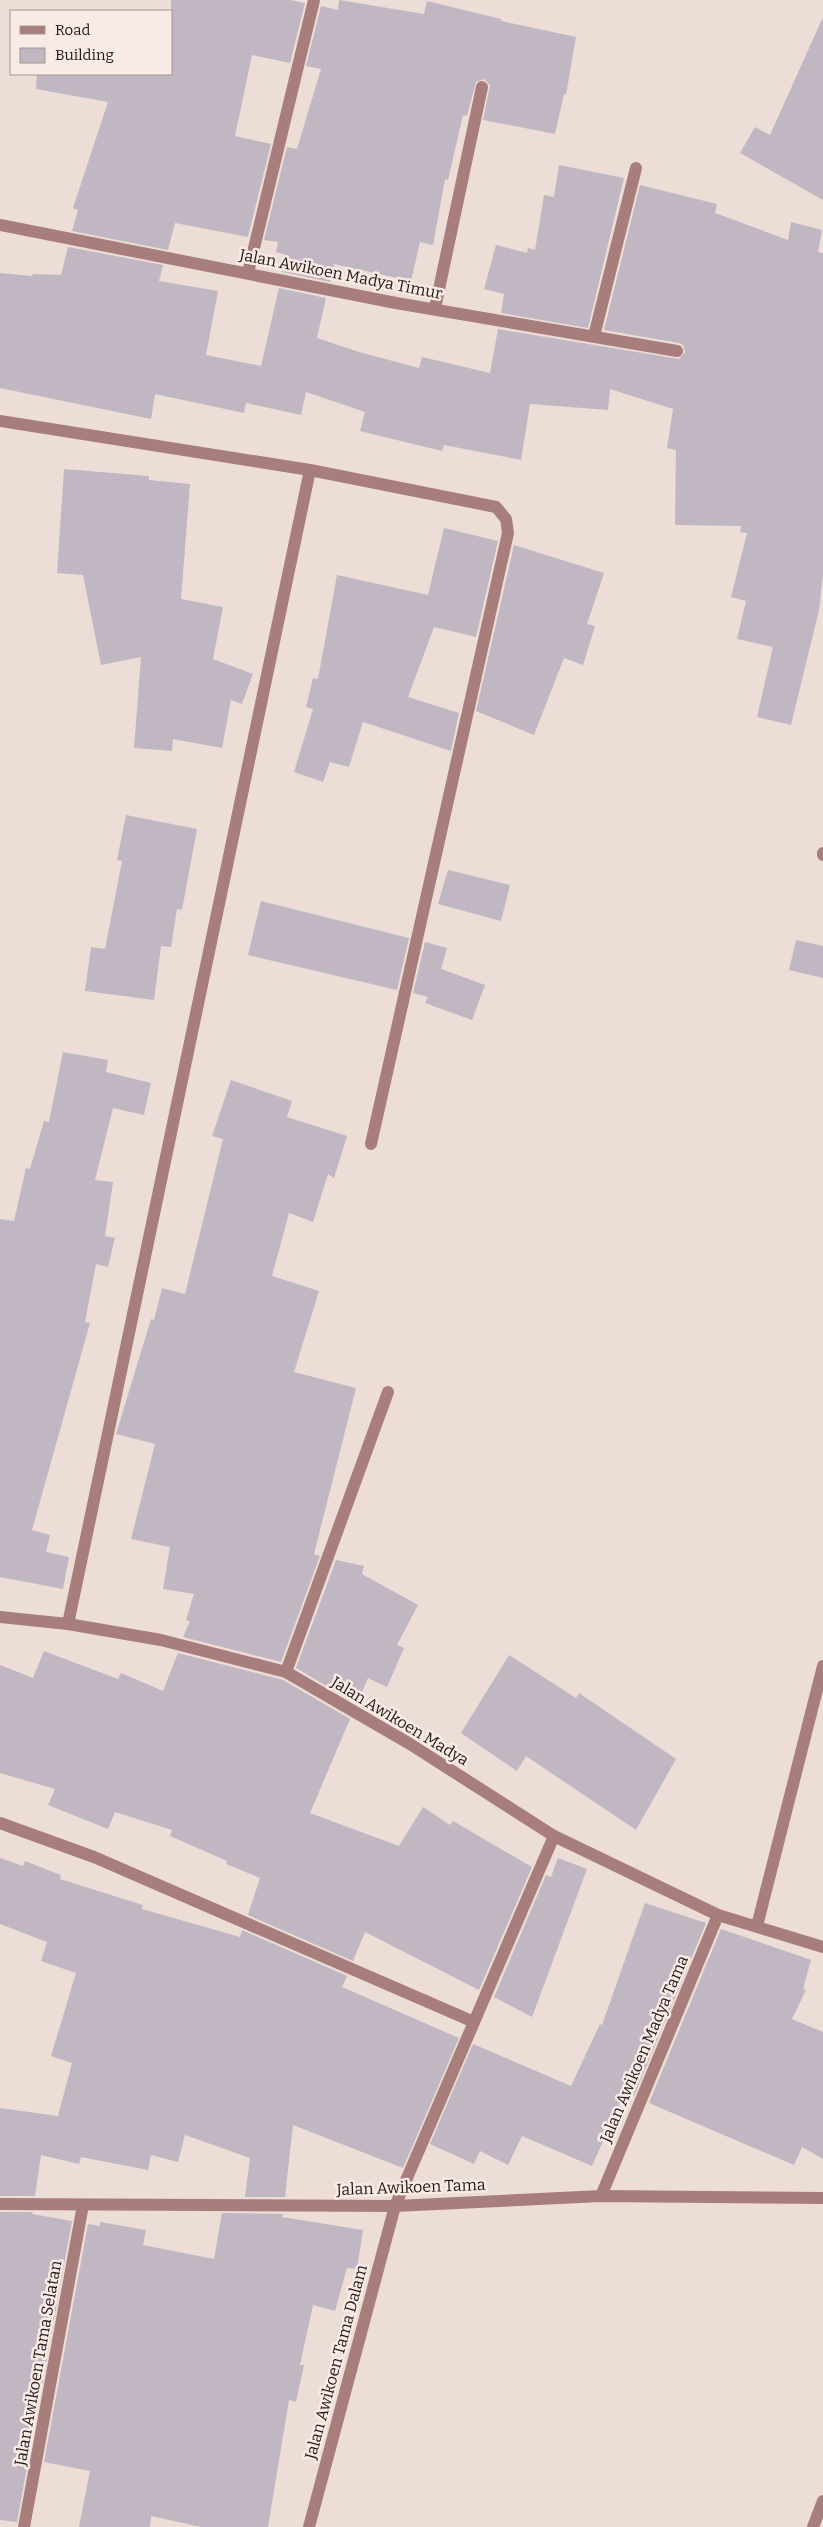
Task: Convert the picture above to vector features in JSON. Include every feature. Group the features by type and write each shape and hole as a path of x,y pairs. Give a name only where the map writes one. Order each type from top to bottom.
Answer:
{"street":[{"path":"248,273 314,0"},
{"path":"435,308 482,87"},
{"path":"594,336 636,168"},
{"name":"Jalan Awikoen Madya Timur","path":"0,225 396,303 435,308 677,351"},
{"path":"0,421 310,470 496,507 506,519 507,526 503,552 371,1144"},
{"path":"68,1624 310,470"},
{"path":"286,1672 388,1392"},
{"name":"Jalan Awikoen Madya","path":"0,1617 68,1624 161,1640 286,1672 410,1744 554,1836 718,1915 823,1947"},
{"path":"757,1926 818,1699 823,1666"},
{"path":"0,1823 94,1858 474,2022"},
{"name":"Jalan Awikoen Tama Dalam","path":"309,2527 395,2206 554,1836"},
{"name":"Jalan Awikoen Madya Tama","path":"601,2196 718,1915"},
{"name":"Jalan Awikoen Tama","path":"0,2204 395,2206 601,2196 823,2198"},
{"name":"Jalan Awikoen Tama Selatan","path":"24,2527 83,2205"},
{"path":"813,2527 823,2501"}],"building":[{"path":"171,0 290,0 305,3 290,63 252,55 235,136 271,144 248,237 175,223 168,250 72,231 78,210 73,208 108,102 36,89 37,75 172,75"},
{"path":"339,0 424,14 427,1 501,19 501,21 576,37 566,95 564,94 555,134 483,120 490,85 484,79 476,82 467,116 463,115 448,180 445,179 433,245 420,242 411,281 334,264 330,282 282,272 286,255 276,252 278,242 264,240 287,147 297,149 321,69 306,66 321,6 338,10"},
{"path":"823,17 823,200 740,153 755,127 770,135"},
{"path":"559,165 624,178 588,328 501,313 504,294 484,289 496,245 527,253 528,248 535,250 544,195 554,197"},
{"path":"640,185 717,204 715,213 788,240 791,222 822,230 818,252 823,253 823,574 819,610 791,725 757,717 773,647 737,639 746,601 731,597 747,533 740,532 741,526 675,525 676,450 667,448 673,409 610,389 608,410 530,404 521,460 444,445 442,451 360,431 365,412 306,392 301,415 246,403 244,413 155,394 151,419 0,388 0,273 32,276 33,274 61,275 68,247 163,265 159,281 218,291 206,355 261,366 279,288 326,298 317,338 359,352 419,368 422,357 490,373 498,329 679,359 685,352 683,345 679,343 604,330"},
{"path":"64,469 149,476 149,480 190,484 181,599 223,607 213,659 253,674 242,704 231,700 222,748 173,739 172,751 134,748 141,657 101,665 83,575 57,573"},
{"path":"444,528 498,541 476,637 434,627 408,697 459,713 451,751 363,722 349,767 330,762 323,782 294,772 313,709 306,707 313,678 318,679 337,575 428,595"},
{"path":"514,545 604,573 587,624 595,626 583,665 564,658 534,735 476,711"},
{"path":"126,815 197,829 182,910 177,909 171,947 161,946 154,1000 85,991 91,947 105,949 122,861 117,860"},
{"path":"448,870 510,885 501,921 438,904"},
{"path":"261,901 409,938 397,990 248,955"},
{"path":"796,940 823,946 823,978 789,970"},
{"path":"425,942 447,948 441,969 485,985 472,1020 425,1003 428,997 413,993"},
{"path":"63,1052 108,1060 106,1072 151,1083 144,1115 113,1108 95,1180 113,1182 105,1236 115,1238 108,1267 96,1264 85,1322 90,1323 32,1530 50,1535 46,1552 69,1557 63,1589 0,1577 0,1219 14,1221 26,1168 30,1169 44,1121 49,1122"},
{"path":"231,1080 292,1101 287,1117 347,1136 334,1178 328,1174 313,1222 289,1213 272,1276 319,1291 294,1372 356,1388 314,1554 320,1556 281,1662 183,1637 190,1621 186,1620 194,1594 163,1589 170,1547 131,1539 155,1444 116,1434 151,1319 154,1320 162,1288 185,1294 223,1139 212,1136"},
{"path":"336,1560 364,1566 362,1574 418,1605 397,1645 404,1648 387,1687 368,1678 357,1704 296,1668"},
{"path":"44,1651 118,1679 121,1673 163,1691 178,1653 283,1680 350,1719 310,1813 399,1846 423,1807 450,1825 453,1821 532,1867 479,1990 365,1932 353,1961 248,1915 260,1878 226,1864 227,1861 170,1836 172,1830 115,1812 108,1829 48,1805 55,1789 0,1773 0,1665 33,1678"},
{"path":"509,1655 576,1698 579,1693 676,1759 636,1830 526,1756 517,1771 461,1733"},
{"path":"0,1858 23,1866 25,1861 61,1875 60,1879 143,1905 142,1909 240,1937 242,1930 347,1976 342,1987 459,2038 403,2168 293,2125 285,2197 245,2197 250,2158 185,2135 178,2162 151,2155 148,2170 81,2157 79,2164 41,2155 35,2196 0,2196 0,2108 58,2116 72,2063 51,2056 76,1973 41,1961 47,1942 0,1924"},
{"path":"558,1858 587,1869 532,2017 494,1997 546,1875 551,1877"},
{"path":"645,1903 706,1923 634,2096 625,2092 592,2166 522,2136 508,2165 480,2151 474,2164 430,2144 473,2044 571,2086 600,2024 602,2025"},
{"path":"721,1929 811,1960 803,1989 806,1990 792,2019 823,2032 823,2159 802,2147 794,2165 649,2103"},
{"path":"0,2212 33,2212 32,2214 72,2221 17,2522 0,2520"},
{"path":"222,2213 283,2214 282,2217 363,2230 357,2269 347,2268 335,2311 313,2305 300,2365 304,2365 296,2402 289,2400 268,2527 201,2527 151,2516 150,2527 79,2527 90,2471 44,2462 88,2224 100,2226 100,2222 146,2230 143,2245 214,2259"}]}
